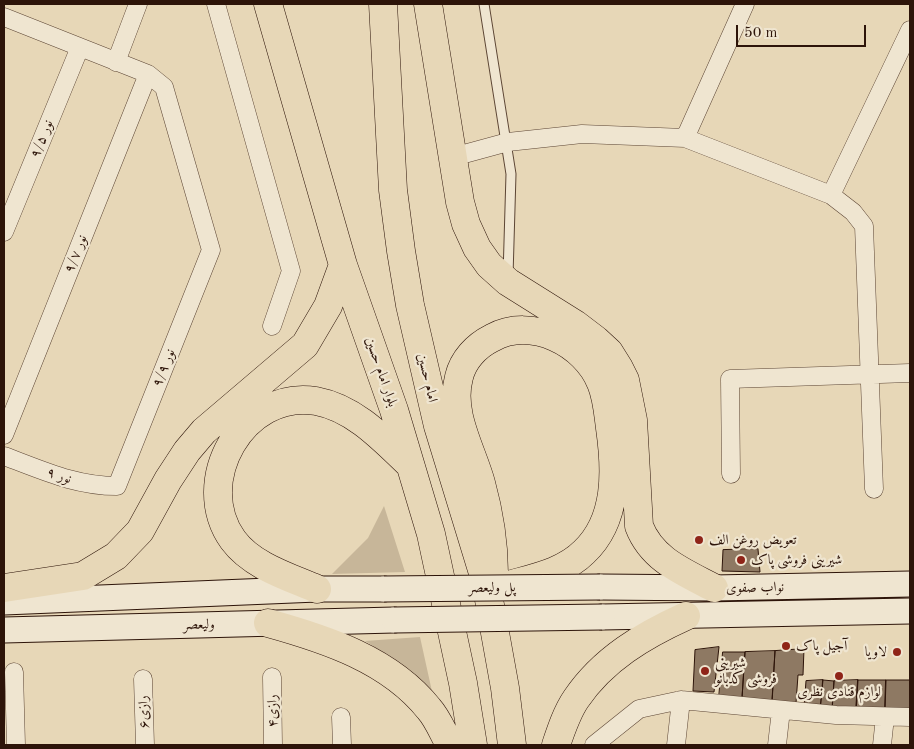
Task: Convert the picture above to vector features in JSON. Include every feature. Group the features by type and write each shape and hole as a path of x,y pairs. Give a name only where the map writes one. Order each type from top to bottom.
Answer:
{"main road":[{"name":"بلوار امام حسین","path":"268,4 343,265 394,410 439,569 463,682 473,745"},
{"name":"امام حسین","path":"383,4 393,190 407,287 438,426 486,583 496,634 512,745"},
{"path":"428,4 460,202 473,240 489,265 508,282 575,324 609,352 625,380 634,420 639,526 644,539 651,549 670,564 714,588"},
{"path":"4,588 83,576 116,556 140,531 168,480 187,451 204,431 305,344 328,306 343,265"},
{"path":"496,634 492,536 481,483 458,408 458,378 464,363 483,343 503,332 529,329 546,333 576,351 601,382 606,400 615,475 603,524 595,540 583,553 567,565 499,587"},
{"path":"317,589 265,566 233,541 224,525 217,501 218,484 222,463 229,446 240,430 254,417 270,408 289,402 314,401 340,408 351,415 372,429 410,465"},
{"name":"نواب صفوی","path":"600,587 714,588 910,584"},
{"name":"پل ولیعصر","path":"317,589 600,587"},
{"path":"4,602 317,589"},
{"name":"نواب صفوی","path":"394,620 910,611"},
{"path":"556,745 575,700 612,659 628,647 686,616"},
{"name":"ولیعصر","path":"4,630 394,620"},
{"path":"268,624 305,633 357,655 392,673 430,710 450,745"}],"street":[{"path":"116,62 138,4"},
{"path":"216,4 291,271 272,326"},
{"path":"685,138 745,4"},
{"path":"4,17 148,74"},
{"path":"831,196 910,30"},
{"name":"نور ۹/۵","path":"4,232 80,47"},
{"name":"نور ۹/۹","path":"117,486 211,250 164,87 148,74"},
{"name":"نور ۹/۷","path":"4,435 148,74"},
{"path":"453,157 508,142 582,134 685,138 831,196 853,212 864,226 874,489"},
{"path":"731,474 730,378 910,373"},
{"name":"نور ۹","path":"4,456 63,478 93,486 117,486"},
{"path":"14,672 16,745"},
{"name":"رازی۴","path":"272,677 273,745"},
{"name":"رازی۶","path":"143,679 145,745"},
{"path":"676,745 681,700"},
{"path":"594,745 639,709 681,700 781,710 910,717"},
{"path":"777,745 781,710"},
{"path":"341,717 342,745"},
{"path":"882,745 885,717"}],"lane":[{"path":"484,4 508,142 511,174 508,282"}],"shaded area":[{"path":"384,506 405,572 332,574 368,538"},
{"path":"420,637 433,696 396,660 365,641"}],"building":[{"name":"شیرینی فروشی پاک","path":"758,549 760,572 722,571 723,550"},
{"name":"شیرینی فروشی کدبانو","path":"719,647 714,692 693,691 695,650"},
{"path":"804,649 803,675 798,675 796,703 772,703 775,651"},
{"path":"775,651 772,700 742,698 745,652"},
{"path":"723,652 745,652 742,698 719,698"},
{"path":"823,680 820,708 804,707 806,681"},
{"path":"823,680 834,681 832,709 821,710"},
{"path":"858,680 856,712 832,712 834,681"},
{"path":"858,680 886,680 885,711 856,712"},
{"path":"886,680 910,680 910,710 885,711"}],"place":[{"name":"تعویض روغن الف","path":"699,540"},
{"name":"شیرینی فروشی پاک","path":"741,560"},
{"name":"آجیل پاک","path":"786,646"},
{"name":"لاویا","path":"897,652"},
{"name":"شیرینی فروشی کدبانو","path":"705,671"},
{"name":"لوازم قنادی نظری","path":"839,676"}]}
